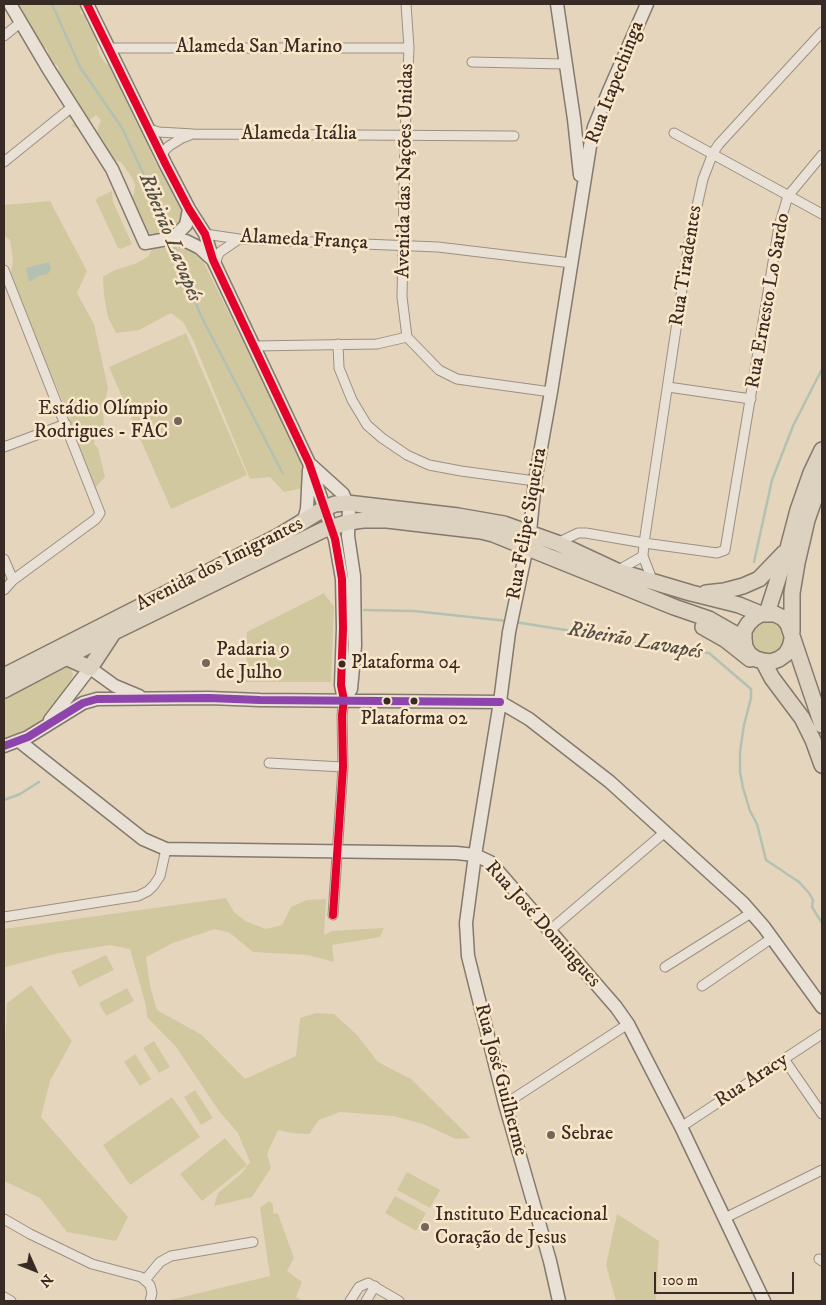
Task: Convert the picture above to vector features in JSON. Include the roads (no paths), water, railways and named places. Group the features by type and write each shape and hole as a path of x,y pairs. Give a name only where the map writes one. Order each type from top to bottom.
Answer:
{"main road":[{"path":"822,450 811,472 788,548 764,614 754,618 744,631 745,647 756,659 771,662 786,654 790,647 792,635 792,593 797,563 807,520 822,477"},
{"name":"Avenida dos Imigrantes","path":"4,690 60,654 303,523 325,508 335,504 347,503 458,516 504,524 530,532 617,571 739,605 764,614 776,614 788,624 822,725"},
{"name":"Avenida dos Imigrantes","path":"4,676 114,632 331,527 349,522 387,520 481,531 499,536 675,608"},
{"path":"691,593 724,591 759,579 788,548"},
{"path":"675,608 709,619 744,639"},
{"path":"675,608 726,640 772,678"},
{"path":"60,654 90,668 114,632"},
{"path":"763,661 772,678 802,718 813,740 822,765"}],"street":[{"path":"10,4 72,107 112,168 145,243 173,238 186,241 200,248 214,262"},
{"path":"88,4 162,157 189,209 205,234 214,262 309,463 331,527 342,579 341,685 344,700 342,716 343,767 334,915"},
{"name":"Avenida das Nações Unidas","path":"406,4 409,48 405,135 402,297 407,338"},
{"path":"557,4 574,119 582,193"},
{"name":"Rua Itapechinga","path":"582,193 594,127 647,4"},
{"path":"4,36 21,22"},
{"name":"Rua Tiradentes","path":"643,556 691,232 703,179 713,153 728,133 822,32"},
{"name":"Alameda San Marino","path":"109,48 409,48"},
{"path":"472,62 565,64"},
{"path":"4,162 72,107"},
{"path":"574,119 594,127"},
{"name":"Alameda Itália","path":"149,129 159,132 193,134 514,136"},
{"path":"674,133 822,214"},
{"name":"Alameda Itália","path":"162,157 164,151 172,144 193,134"},
{"name":"Rua Ernesto Lo Sardo","path":"644,543 718,554 724,552 727,547 779,226 788,196 822,155"},
{"name":"Rua Felipe Siqueira","path":"475,855 512,614 530,532 535,481 582,193"},
{"path":"173,238 186,225 189,209"},
{"name":"Alameda França","path":"205,234 238,240 465,250 571,263"},
{"path":"214,262 220,252 238,240"},
{"path":"4,270 6,282 66,424 100,513 96,519 13,580 4,590"},
{"path":"254,346 377,344 407,338 439,370 457,379 551,392"},
{"path":"338,344 339,368 352,400 367,425 382,438 407,455 429,465 535,481"},
{"path":"668,387 751,399"},
{"path":"4,447 66,424"},
{"path":"309,463 343,494 347,503 348,536 354,576 355,646 351,689 344,700"},
{"path":"303,523 307,509 309,463"},
{"path":"558,544 578,533 644,543"},
{"path":"617,571 643,556 653,582"},
{"path":"4,559 13,580"},
{"path":"40,731 52,719 90,668 115,686 144,698"},
{"path":"4,746 40,731 90,700 144,698 500,702 529,719 610,782 743,903 772,938 822,1007"},
{"name":"Rua José Domingues","path":"19,741 143,839 166,849 456,853 475,855 490,862 616,1007 628,1024 681,1127 764,1301"},
{"path":"269,763 343,767"},
{"path":"549,931 665,832"},
{"path":"4,917 138,896 154,886 160,876 166,849"},
{"name":"Rua José Guilherme","path":"475,855 466,923 468,956 505,1104 550,1261 559,1301"},
{"path":"666,967 751,913"},
{"path":"702,986 772,938"},
{"path":"505,1104 628,1024"},
{"name":"Rua Aracy","path":"681,1127 822,1034"},
{"path":"784,1059 822,1114"},
{"path":"725,1218 822,1170"},
{"path":"4,1219 79,1259 146,1280 151,1288 150,1301"},
{"path":"146,1280 160,1262 171,1256 253,1242"},
{"path":"350,1301 361,1285 368,1283 400,1301"},
{"path":"366,1301 375,1286"},
{"path":"4,1297 11,1301"}],"waterway":[{"name":"Ribeirão Lavapés","path":"52,4 80,67 122,128 170,235"},
{"name":"Ribeirão Lavapés","path":"173,243 200,314 283,474"},
{"path":"754,562 772,480 793,426 822,369"},
{"name":"Ribeirão Lavapés","path":"364,610 414,611 507,621"},
{"name":"Ribeirão Lavapés","path":"515,622 652,647 709,653 751,689 751,698 740,752 740,772 743,788 750,811 757,824 766,860 799,882 809,893 813,900 812,907 822,923"},
{"name":"Ribeirão Lavapés","path":"4,800 20,794 39,782"}],"place":[{"name":"Estádio Olímpio Rodrigues - FAC","path":"178,421"},
{"name":"Padaria 9 de Julho","path":"206,663"},
{"name":"Plataforma 04","path":"342,664"},
{"name":"Plataforma 02","path":"414,701"},
{"name":"Sebrae","path":"551,1135"},
{"name":"Instituto Educacional Coração de Jesus","path":"425,1227"}]}
